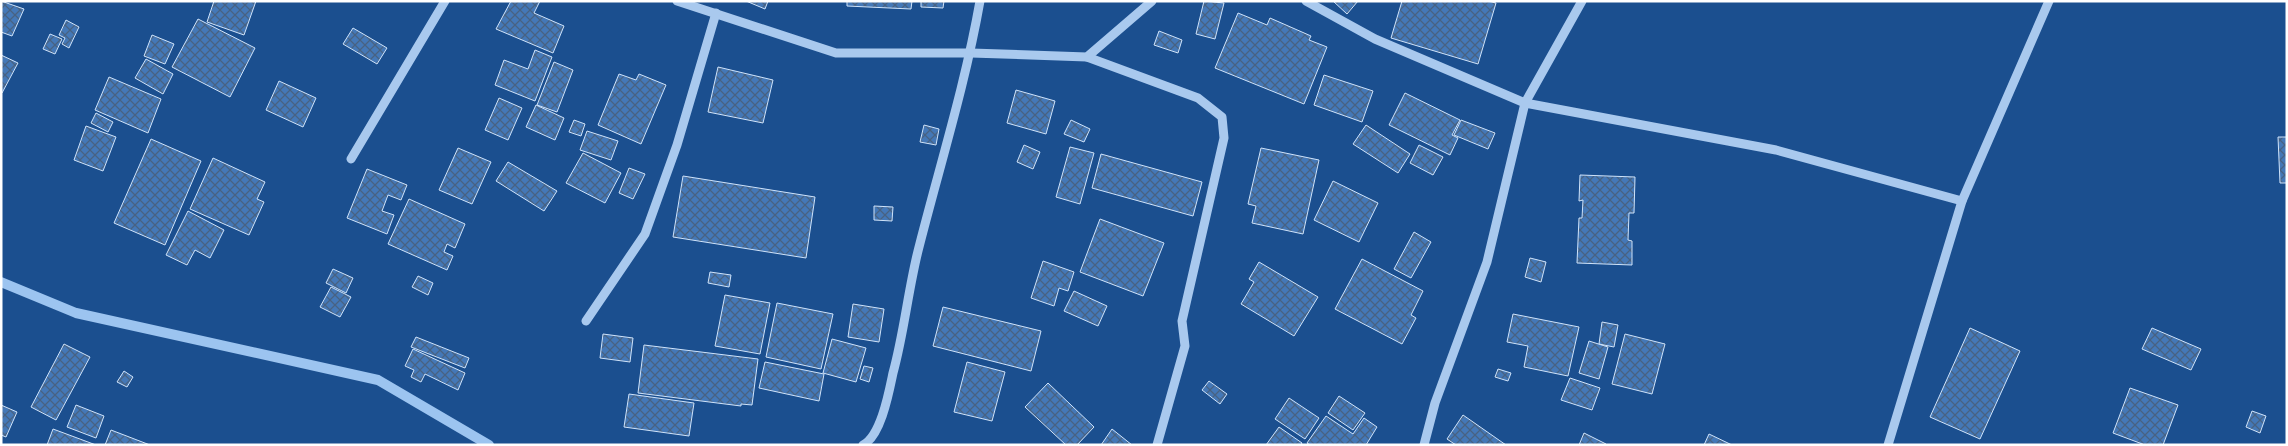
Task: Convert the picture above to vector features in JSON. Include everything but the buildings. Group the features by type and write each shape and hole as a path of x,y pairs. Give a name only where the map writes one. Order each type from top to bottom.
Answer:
{"street":[{"path":"351,159 445,1"},
{"path":"677,1 836,53 1087,57 1198,98 1222,117 1224,138 1182,321 1185,346 1157,445"},
{"path":"863,445 868,443 880,423 901,345 918,253 971,54 980,1"},
{"path":"1087,57 1152,1"},
{"path":"1306,1 1375,39 1525,103 1776,150 1962,201"},
{"path":"1424,445 1435,403 1487,262 1525,103 1582,1"},
{"path":"1888,445 1962,201 2049,1"},
{"path":"586,321 646,234 677,146 716,13"}],"waterway":[{"path":"1,282 76,313 378,380 489,445"}]}
